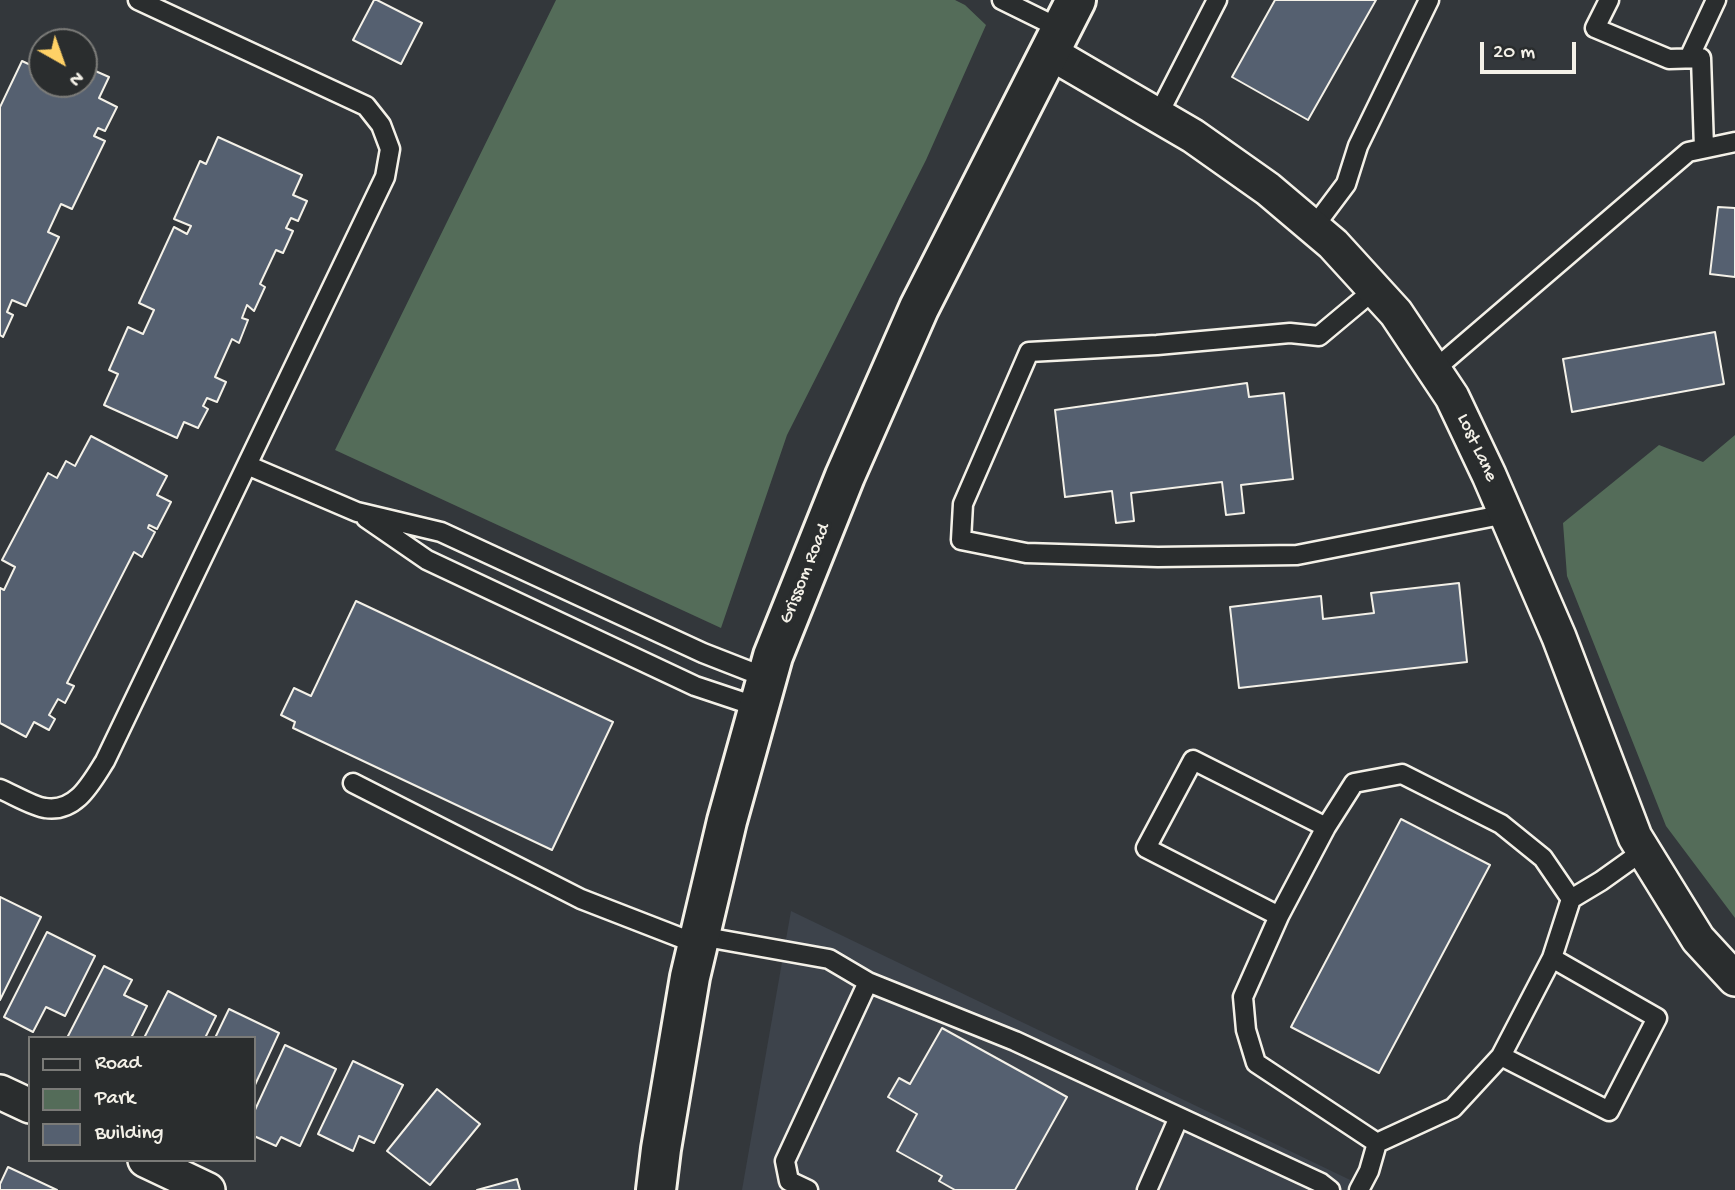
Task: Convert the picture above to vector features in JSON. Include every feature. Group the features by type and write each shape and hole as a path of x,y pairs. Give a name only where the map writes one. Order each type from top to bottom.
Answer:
{"main road":[{"name":"Grissom Road","path":"656,1190 698,940 727,821 773,656 845,476 919,308 1062,27"}],"street":[{"name":"Lost Lane","path":"1062,27 1158,115 1193,135 1268,189 1333,244 1396,313 1452,397 1506,514 1559,637 1635,837 1698,939 1735,979"},
{"path":"0,1092 28,1105"},
{"path":"149,1162 208,1190"}],"lane":[{"path":"0,789 44,808 65,807 86,791 105,761 385,177 390,149 381,125 366,106 138,0"},
{"path":"1002,0 1062,27"},
{"path":"1158,115 1217,0"},
{"path":"1313,228 1346,184 1358,146 1429,0"},
{"path":"1609,0 1595,28 1669,59 1701,58 1704,148"},
{"path":"1689,58 1716,0"},
{"path":"1434,370 1688,152 1735,142"},
{"path":"1374,290 1319,336 1290,333 1157,345 1029,352 963,503 961,540 1026,553 1158,557 1297,555 1506,514"},
{"path":"247,465 357,512 442,532 702,653 763,692"},
{"path":"357,512 427,560 695,686 763,692"},
{"path":"1279,916 1146,848 1193,760 1326,827"},
{"path":"1377,1143 1256,1063 1246,1030 1243,997 1279,916 1326,827 1354,783 1402,774 1501,824 1543,858 1571,899"},
{"path":"354,783 581,899 698,940 829,959 868,982 1015,1041 1321,1183 1330,1190"},
{"path":"1359,1190 1369,1171 1377,1143 1453,1108 1501,1056 1552,958 1571,899 1643,851"},
{"path":"1501,1056 1609,1111 1657,1017 1552,958"},
{"path":"808,1190 788,1185 785,1161 868,982"},
{"path":"1147,1190 1179,1117"}],"shaded area":[{"path":"791,911 1371,1190 742,1190"}],"green space":[{"path":"556,0 955,0 965,5 986,25 926,160 787,435 721,628 335,450"},
{"path":"1735,435 1735,918 1666,826 1567,576 1563,523 1659,445 1703,462"}],"building":[{"path":"374,0 422,23 401,64 353,40"},
{"path":"1275,0 1376,0 1308,120 1232,77"},
{"path":"22,61 28,64 28,98 98,98 98,72 109,77 99,98 117,107 105,131 98,128 94,136 105,141 72,209 61,204 48,232 59,237 26,306 12,300 7,312 13,315 3,337 0,335 0,107"},
{"path":"218,137 302,175 293,195 307,201 298,221 291,218 286,228 293,231 283,253 276,250 260,284 265,287 254,311 247,305 242,318 248,320 239,343 232,339 215,377 226,382 217,402 207,398 203,406 208,409 198,428 184,422 177,438 104,405 118,374 109,370 128,327 143,334 154,310 139,303 174,227 187,234 191,226 174,219 200,161 206,164"},
{"path":"1718,207 1735,208 1735,277 1710,274"},
{"path":"1715,332 1724,384 1572,412 1563,359"},
{"path":"1247,383 1249,397 1284,393 1293,479 1241,485 1244,513 1226,515 1222,482 1131,493 1134,521 1116,523 1112,491 1065,497 1055,410"},
{"path":"91,436 167,476 157,495 171,502 157,529 149,525 148,528 155,532 142,557 134,552 67,683 74,686 65,703 58,699 49,715 55,719 49,730 34,722 26,737 0,723 0,588 4,590 15,567 2,560 48,473 57,478 66,461 75,466"},
{"path":"1459,583 1467,662 1239,688 1230,607 1321,596 1323,619 1374,613 1371,593"},
{"path":"356,601 613,722 552,850 293,728 295,722 281,715 294,688 311,696"},
{"path":"1401,819 1490,865 1379,1073 1291,1027"},
{"path":"0,897 41,917 0,1000"},
{"path":"47,932 95,956 65,1016 46,1007 33,1032 4,1017"},
{"path":"104,966 132,980 124,995 147,1006 132,1036 68,1036"},
{"path":"168,991 216,1016 206,1036 145,1036"},
{"path":"229,1009 279,1033 256,1083 256,1036 216,1036"},
{"path":"942,1028 1067,1097 1015,1190 955,1190 939,1181 942,1176 897,1151 917,1114 888,1097 899,1078 910,1084"},
{"path":"285,1045 336,1069 300,1146 281,1137 276,1146 256,1137 256,1108"},
{"path":"353,1061 403,1085 374,1143 359,1136 353,1151 318,1134"},
{"path":"437,1089 480,1124 430,1185 387,1151"},
{"path":"8,1167 57,1190 0,1190"},
{"path":"517,1179 520,1190 477,1190"}]}
